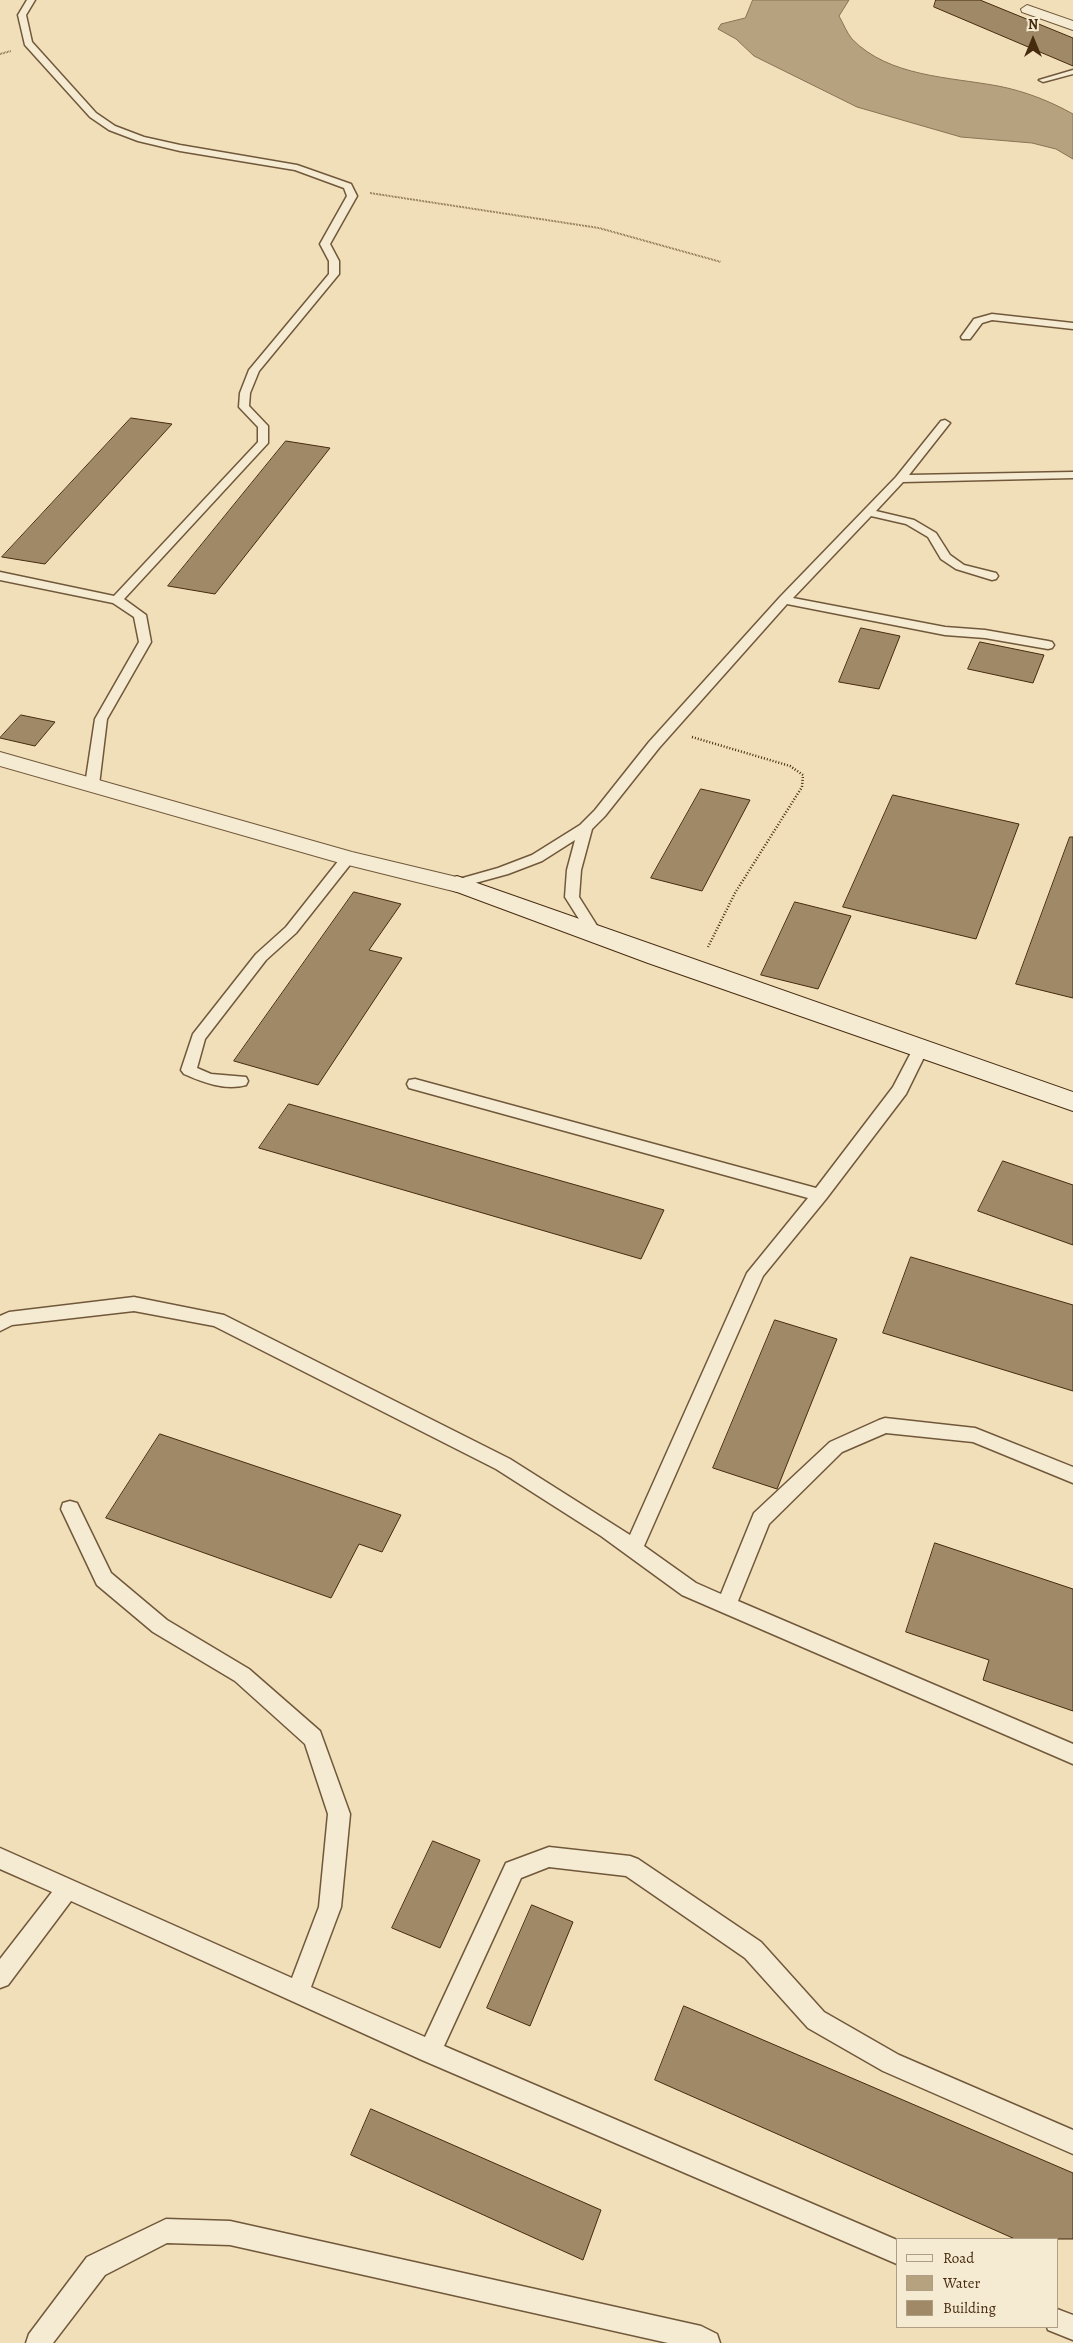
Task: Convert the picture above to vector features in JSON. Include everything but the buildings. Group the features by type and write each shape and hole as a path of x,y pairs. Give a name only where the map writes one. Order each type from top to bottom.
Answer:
{"street":[{"path":"1027,10 1073,26"},
{"path":"0,758 348,858 458,884 1073,1102"}],"lane":[{"path":"31,0 22,15 28,43 92,115 112,128 141,139 180,148 297,168 348,186 352,196 326,244 334,261 334,274 254,370 245,393 244,407 263,426 263,443 117,600"},
{"path":"1043,80 1073,72"},
{"path":"966,336 978,321 992,317 1073,326"},
{"path":"458,884 503,871 537,858 585,828 600,813 667,730 784,600 900,479 945,423"},
{"path":"900,479 1073,475"},
{"path":"868,512 910,522 932,535 945,557 960,567 992,576"},
{"path":"0,576 117,600 140,615 145,642 101,719 92,785"},
{"path":"784,600 945,631 985,634 1048,645"},
{"path":"585,828 574,870 572,897 594,932"},
{"path":"240,1081 209,1079 189,1070 198,1038 261,957 292,930 348,858"},
{"path":"633,1549 756,1273 820,1195 900,1090 922,1047"},
{"path":"415,1084 820,1195"},
{"path":"0,1324 9,1319 134,1304 218,1320 503,1464 633,1549 689,1589 1073,1754"},
{"path":"727,1604 761,1519 836,1447 885,1425 974,1435 1073,1475"},
{"path":"70,1509 104,1578 160,1626 242,1675 313,1738 339,1814 330,1907 298,1992"},
{"path":"430,2052 514,1870 548,1856 630,1866 753,1950 816,2020 891,2063 1073,2142"},
{"path":"0,1858 430,2052 896,2252"},
{"path":"0,1978 68,1888"},
{"path":"38,2343 96,2266 166,2231 230,2233 701,2338 708,2343"},
{"path":"1058,2321 1073,2328"}],"path":[{"path":"348,186 361,192 392,198 599,228 721,262"},
{"path":"667,730 790,766 803,775 802,787 735,893 710,942 706,960 714,976"}],"water":[{"path":"753,0 849,0 839,16 847,31 852,39 867,52 884,61 921,73 1017,91 1046,101 1073,114 1073,159 1056,149 1032,143 961,137 857,107 754,56 736,39 718,29 721,24 745,18"}]}
